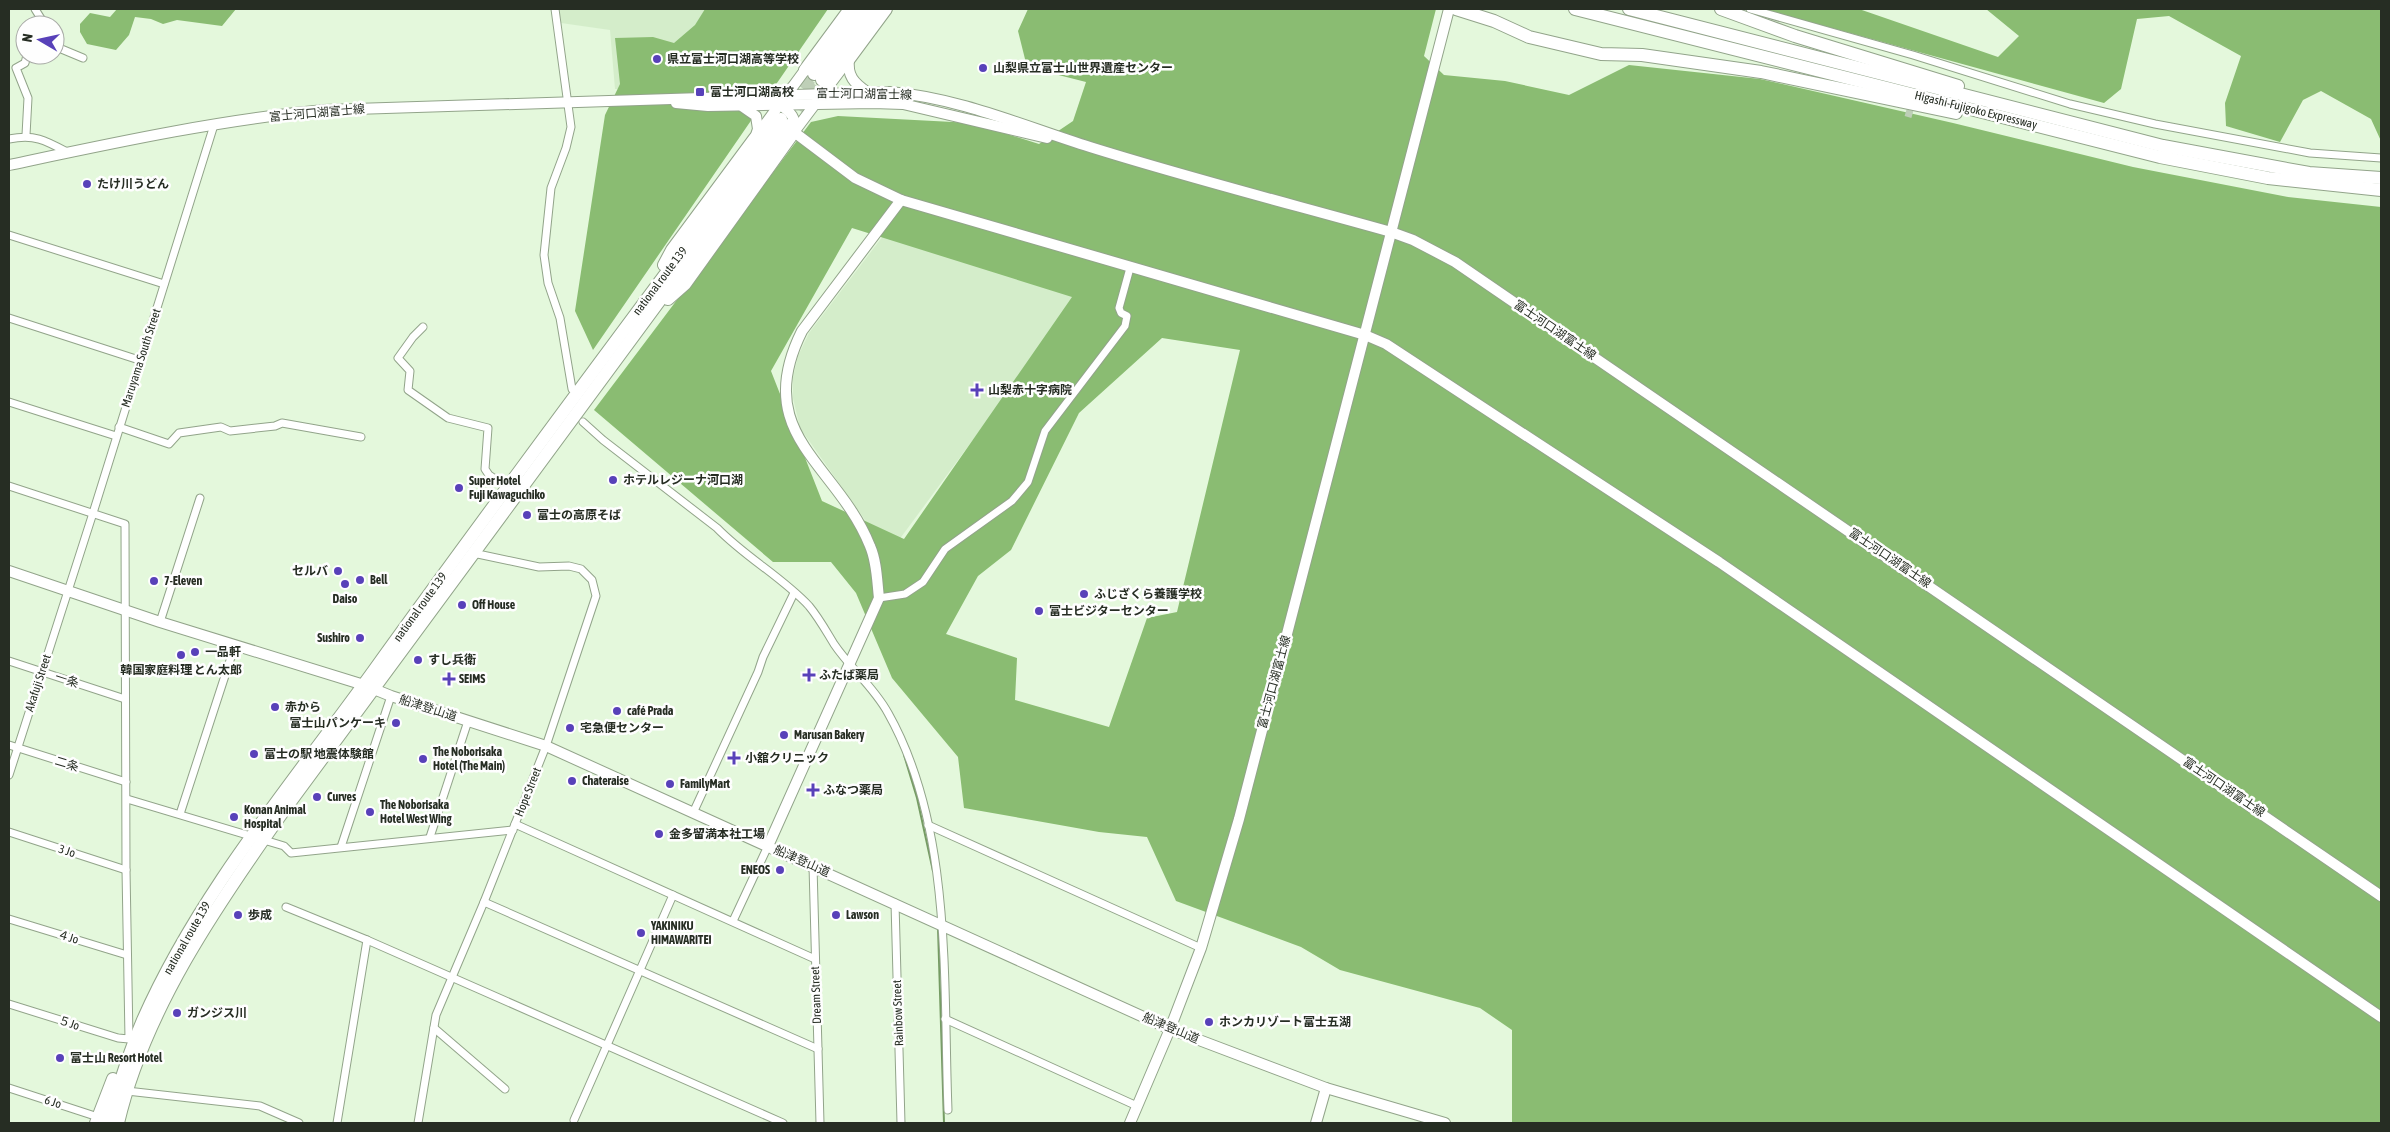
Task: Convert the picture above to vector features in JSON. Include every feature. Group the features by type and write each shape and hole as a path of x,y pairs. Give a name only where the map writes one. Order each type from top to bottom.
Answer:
{"highway":[{"path":"814,75 850,9"},
{"path":"814,75 861,9"},
{"path":"814,75 874,9"},
{"path":"849,59 886,9"},
{"path":"1456,9 1494,21 1528,37 1601,54 1642,55 1761,72 1971,116 2058,131"},
{"name":"Higashi-Fujigoko Expressway","path":"1575,9 2176,160 2308,184 2381,190"},
{"name":"Higashi-Fujigoko Expressway","path":"1629,9 1984,101 2205,155 2309,173 2381,178"},
{"path":"1721,9 1796,36 1970,90 1984,101"},
{"path":"641,316 685,284 788,125"},
{"name":"national route 139","path":"101,1121 120,1083 144,1020 177,954 213,893 258,838 369,686 508,488 788,125"},
{"path":"641,316 672,250 755,138"},
{"name":"national route 139","path":"369,686 474,553 641,316"},
{"name":"national route 139","path":"118,1123 127,1091 144,1045 188,957 258,838"},
{"path":"101,1121 129,1040 144,1020"}],"main road":[{"name":"富士河口湖富士線","path":"1130,1123 1170,1029 1201,948 1238,819 1449,9"},
{"path":"849,59 849,74 858,85 868,92"},
{"path":"788,125 814,105 849,59"},
{"path":"814,75 804,83 814,105"},
{"path":"755,138 788,94 814,75"},
{"name":"富士河口湖富士線","path":"9,165 214,125 324,110 868,92 905,93 946,101 998,114 1089,147"},
{"path":"788,94 797,105 799,121 788,125"},
{"name":"富士河口湖富士線","path":"630,100 708,106 874,103 910,106 1089,147 1391,232 1413,240 1455,262 2381,896"},
{"path":"780,105 792,115 795,121 788,125"},
{"path":"740,106 748,109 756,116 758,129 755,138"},
{"path":"788,125 855,178 901,200 1365,335 1386,344 1719,562 2381,1017"},
{"path":"768,846 879,598 876,567 870,546 856,519 806,450 794,430 787,406 786,378 791,353 802,331 901,200"},
{"name":"船津登山道","path":"9,571 160,622 369,686 391,696 546,746 940,923 1170,1029 1326,1088 1445,1123"},
{"path":"1316,1123 1326,1088"}],"street":[{"path":"555,9 571,128 551,188 544,255 548,283 560,318 572,389"},
{"path":"1750,9 1922,58 2070,104 2155,124 2310,153 2381,158"},
{"path":"65,50 83,58"},
{"path":"1920,68 1922,58"},
{"path":"21,65 16,68 28,98 26,135"},
{"name":"Maruyama South Street","path":"68,590 214,125"},
{"path":"9,139 26,135 41,138 68,153"},
{"path":"9,234 164,284"},
{"path":"879,598 906,594 923,582 945,549 1012,501 1028,482 1045,431 1125,326 1127,316 1121,314 1119,308 1130,268"},
{"path":"9,318 139,360"},
{"path":"423,326 398,358 410,372 408,390 448,418 488,428 485,469 489,475 508,488"},
{"path":"9,402 116,436"},
{"path":"583,422 602,440 716,528 732,544 794,594 817,617 835,645 887,711 902,741 928,825 940,890 948,1110"},
{"path":"119,427 169,444 179,434 221,427 230,431 275,426 282,423 361,437"},
{"path":"9,486 125,524 126,870 129,1040"},
{"path":"160,622 200,498"},
{"name":"Hope Street","path":"418,1123 436,1015 484,902 546,746 596,596 592,580 581,569 569,566 540,567 474,553"},
{"name":"Akafuji Street","path":"9,775 68,590"},
{"path":"693,812 758,672 763,657 794,594"},
{"path":"180,814 235,645"},
{"name":"一条","path":"9,661 125,699"},
{"path":"341,847 391,696"},
{"path":"430,837 468,721"},
{"name":"二条","path":"9,745 126,782"},
{"path":"127,799 284,846 291,853 514,827 733,921 815,959"},
{"path":"928,825 1201,948"},
{"name":"3 Jo","path":"9,832 126,870"},
{"path":"733,921 768,846"},
{"name":"Dream Street","path":"813,866 820,1123"},
{"path":"574,1120 673,895"},
{"path":"484,902 818,1049"},
{"name":"Rainbow Street","path":"895,903 901,1123"},
{"path":"286,907 367,940 783,1123"},
{"name":"４Jo","path":"9,919 127,955"},
{"path":"337,1123 367,940"},
{"name":"５Jo","path":"9,1004 129,1040"},
{"path":"945,1019 1137,1106"},
{"path":"434,1028 505,1089"},
{"name":"6 Jo","path":"9,1088 101,1121"},
{"path":"127,1091 260,1106 299,1123"}],"shaded area":[{"name":"県立富士河口湖高等学校","path":"559,9 734,9 681,89 615,89 610,30 561,23"},
{"name":"山梨赤十字病院","path":"899,215 1102,265 882,563 876,541 863,517 800,428 793,398 793,377 798,356 809,333"}],"green space":[{"path":"117,9 236,9 222,26 177,20 163,24 151,19 135,17 129,35 116,50 87,44 80,32 80,24 90,13 110,17"},
{"path":"705,9 828,9 593,350 575,311 605,115 620,84 615,38 653,37 674,43 695,25"},
{"path":"1028,9 1436,9 1424,56 1444,75 1505,81 1569,95 1629,65 1760,79 2133,167 2288,197 2381,207 2381,1123 1512,1123 1512,1030 1480,1008 1340,970 1301,947 1176,901 1147,837 1099,832 964,808 958,757 892,678 856,593 831,562 773,562 594,410 811,122 838,116 972,123 1039,144 1073,121 1086,82 1027,67 1018,31","holes":["852,228 1072,297 904,539 822,501 771,371","1162,338 1240,350 1177,612 1147,618 1109,727 1015,700 1017,658 946,634 978,576 1011,550 1079,413"]},
{"path":"1763,9 1859,9 1998,57 2019,36 1986,9 2381,9 2381,141 2371,119 2321,91 2303,100 2280,142 2226,126 2225,103 2241,56 2169,16 2137,19 2121,89 2104,103"}],"waterway":[{"path":"904,755 917,798 933,871"},
{"path":"938,928 944,1123"}],"tunnel":[{"path":"792,103 814,74"},
{"path":"789,125 822,80"},
{"path":"1908,117 1912,103"}],"place":[{"name":"県立富士河口湖高等学校","path":"657,59"},
{"name":"山梨県立富士山世界遺産センター","path":"983,68"},
{"name":"富士河口湖高校","path":"700,92"},
{"name":"たけ川うどん","path":"87,184"},
{"name":"山梨赤十字病院","path":"977,390"},
{"name":"ホテルレジーナ河口湖","path":"613,480"},
{"name":"Super Hotel Fuji Kawaguchiko","path":"459,488"},
{"name":"富士の高原そば","path":"527,515"},
{"name":"セルバ","path":"338,571"},
{"name":"Bell","path":"360,580"},
{"name":"7-Eleven","path":"154,581"},
{"name":"Daiso","path":"345,584"},
{"name":"ふじざくら養護学校","path":"1084,594"},
{"name":"Off House","path":"462,605"},
{"name":"富士ビジターセンター","path":"1039,611"},
{"name":"Sushiro","path":"360,638"},
{"name":"一品軒","path":"195,652"},
{"name":"韓国家庭料理 とん太郎","path":"181,655"},
{"name":"すし兵衛","path":"418,660"},
{"name":"ふたば薬局","path":"809,675"},
{"name":"SEIMS","path":"449,679"},
{"name":"赤から","path":"275,707"},
{"name":"café Prada","path":"617,711"},
{"name":"富士山パンケーキ","path":"396,723"},
{"name":"宅急便センター","path":"570,728"},
{"name":"Marusan Bakery","path":"784,735"},
{"name":"富士の駅 地震体験館","path":"254,754"},
{"name":"小舘クリニック","path":"734,758"},
{"name":"The Noborisaka Hotel (The Main)","path":"423,759"},
{"name":"Chateraise","path":"572,781"},
{"name":"FamilyMart","path":"670,784"},
{"name":"ふなつ薬局","path":"813,790"},
{"name":"Curves","path":"317,797"},
{"name":"The Noborisaka Hotel West Wing","path":"370,812"},
{"name":"Konan Animal Hospital","path":"234,817"},
{"name":"金多留満本社工場","path":"659,834"},
{"name":"ENEOS","path":"780,870"},
{"name":"歩成","path":"238,915"},
{"name":"Lawson","path":"836,915"},
{"name":"YAKINIKU HIMAWARITEI","path":"641,933"},
{"name":"ガンジス川","path":"177,1013"},
{"name":"ホンカリゾート富士五湖","path":"1209,1022"},
{"name":"富士山 Resort Hotel","path":"60,1058"}]}
